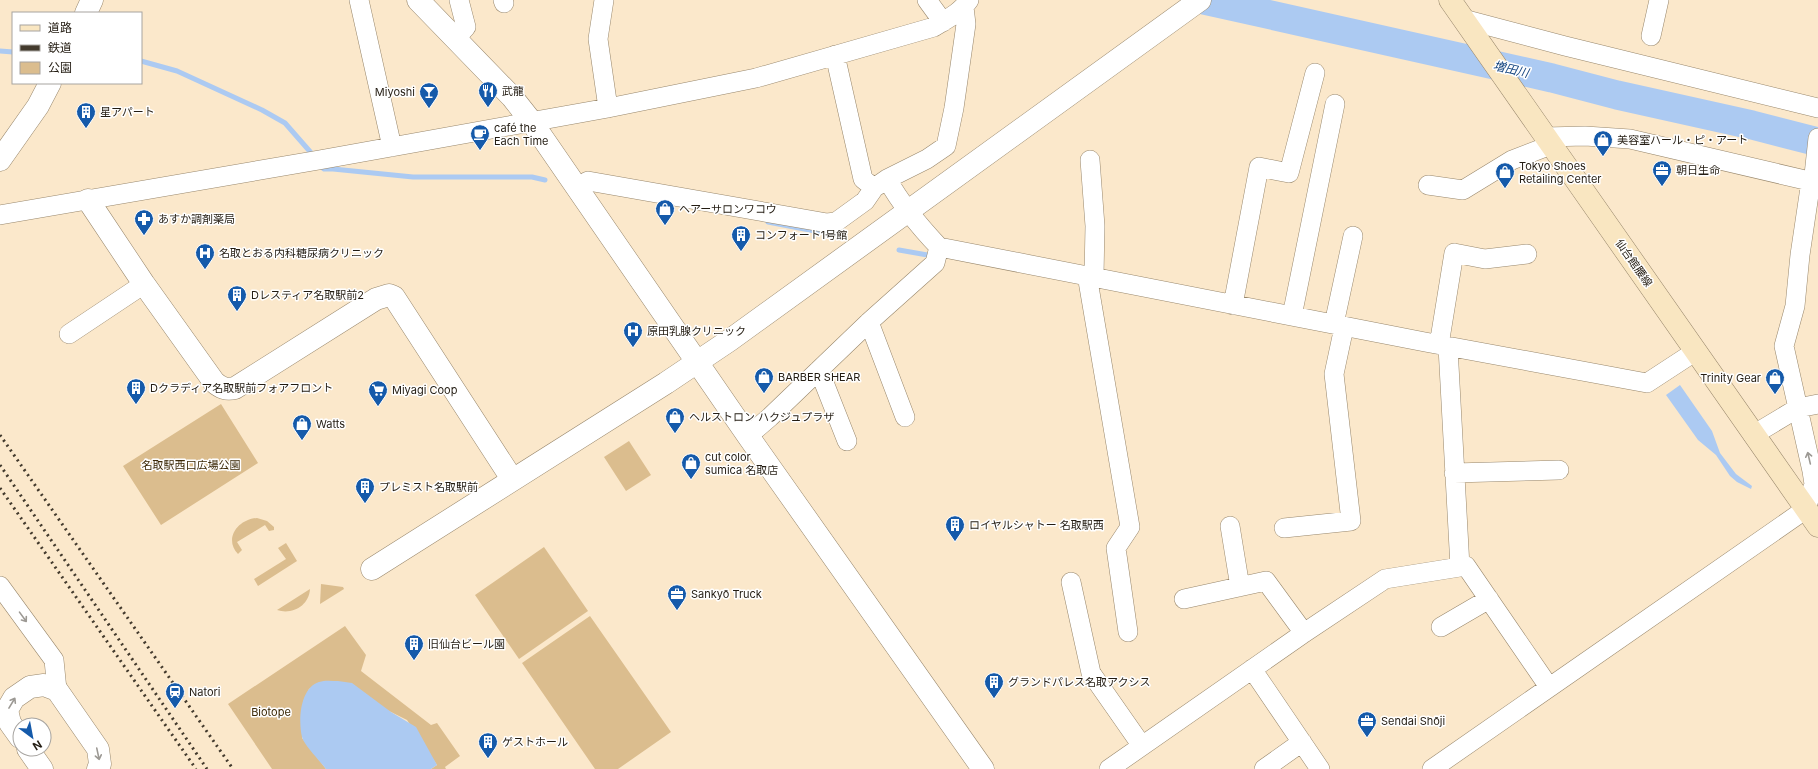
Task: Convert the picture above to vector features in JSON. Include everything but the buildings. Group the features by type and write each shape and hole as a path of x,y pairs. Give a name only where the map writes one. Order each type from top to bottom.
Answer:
{"main road":[{"name":"仙台館腰線","path":"1450,0 1696,351 1753,435 1814,515"}],"street":[{"path":"86,12 92,0"},
{"path":"359,0 392,147"},
{"path":"418,0 512,97 532,121 748,436 983,769"},
{"path":"455,39 466,28 459,0"},
{"path":"604,0 598,39 608,108"},
{"path":"927,0 942,22"},
{"path":"372,569 730,340 1200,0"},
{"path":"1651,36 1659,0"},
{"path":"0,215 608,108 756,78 934,27 966,3"},
{"path":"577,188 588,181 827,223 836,222 865,201 880,183 927,159 946,146 954,108 966,24 966,3"},
{"path":"1466,24 1565,46 1818,108"},
{"path":"835,55 863,179 880,183 895,194 908,210 937,254 1090,276 1292,316 1445,349 1647,383 1696,351"},
{"path":"1233,305 1259,167 1289,173 1315,73"},
{"path":"2,155 38,106 49,84"},
{"path":"1292,316 1335,104"},
{"path":"1428,185 1463,190 1512,160 1548,141 1585,136 1630,139 1814,180"},
{"path":"1432,769 1549,687 1814,515 1814,484 1784,346 1795,306 1800,255 1814,180 1818,138"},
{"path":"1090,160 1095,226 1090,276 1130,526 1116,548 1128,632"},
{"path":"88,200 144,284 214,382 221,388 228,390 234,388 376,298 389,295 394,297 512,480"},
{"path":"1284,528 1351,521 1334,374 1339,326 1353,236"},
{"path":"1460,567 1445,349 1454,253 1485,260 1527,254"},
{"path":"748,436 869,322 937,254"},
{"path":"69,334 144,284"},
{"path":"869,322 905,417"},
{"path":"819,370 847,441"},
{"path":"1753,435 1798,408 1818,404"},
{"path":"1454,473 1559,470"},
{"path":"1230,526 1240,587"},
{"path":"1109,769 1304,633 1385,579 1466,566 1549,687"},
{"path":"1184,599 1266,581 1304,633"},
{"path":"1071,582 1091,673 1142,746"},
{"path":"0,586 54,660 57,690 98,749 100,764 98,769"},
{"path":"1441,627 1489,599"},
{"path":"1252,669 1320,769"},
{"path":"12,726 7,710 14,698 30,687 44,685 57,690"},
{"path":"1264,769 1302,742"},
{"path":"34,757 42,769"}],"green space":[{"name":"名取駅西口広場公園","path":"221,404 258,463 161,525 123,466"},
{"path":"629,441 651,475 626,491 604,457"},
{"path":"257,518 267,521 274,527 274,530 269,531 265,525 237,542 242,550 238,554 232,542 235,530 244,522"},
{"path":"286,543 297,561 258,586 254,579 286,559 278,548"},
{"path":"544,547 588,611 519,659 475,595"},
{"path":"321,584 343,587 344,589 320,604"},
{"path":"310,589 307,600 299,608 288,611 277,610"},
{"path":"590,616 671,732 618,769 595,769 522,663"},
{"name":"Biotope","path":"345,626 366,655 361,671 431,725 437,723 460,756 445,767 446,769 431,769 437,765 407,720 320,682 309,689 304,700 302,738 326,769 272,769 228,704"}],"water":[{"path":"1680,385 1712,431 1720,453 1736,474 1752,486 1751,489 1737,482 1730,476 1716,455 1698,440 1666,395"},
{"path":"321,681 352,683 391,712 416,727 437,765 431,769 326,769 303,740 300,722 302,705 304,698 313,685"}],"waterway":[{"name":"増田川","path":"1204,0 1552,78 1617,95 1752,125 1818,142"},
{"path":"0,51 12,52"},
{"path":"142,61 177,71 262,110 285,123 313,155"},
{"path":"320,166 324,169 413,177 532,177 545,180"},
{"path":"768,222 820,232"},
{"path":"899,250 933,256"}],"railway":[{"path":"0,435 233,769"},
{"path":"0,465 207,769"},
{"path":"0,488 196,769"}],"place":[{"name":"武龍","path":"488,108"},
{"name":"Miyoshi","path":"429,109"},
{"name":"星アパート","path":"86,129"},
{"name":"café the Each Time","path":"480,151"},
{"name":"美容室ハール・ピ・アート","path":"1603,157"},
{"name":"朝日生命","path":"1662,187"},
{"name":"Tokyo Shoes Retailing Center","path":"1505,189"},
{"name":"ヘアーサロンワコウ","path":"665,226"},
{"name":"あすか調剤薬局","path":"144,236"},
{"name":"コンフォート1号館","path":"741,252"},
{"name":"名取とおる内科糖尿病クリニック","path":"205,270"},
{"name":"Dレスティア名取駅前2","path":"237,312"},
{"name":"原田乳腺クリニック","path":"633,348"},
{"name":"BARBER SHEAR","path":"764,394"},
{"name":"Trinity Gear","path":"1775,395"},
{"name":"Dクラディア名取駅前フォアフロント","path":"136,405"},
{"name":"Miyagi Coop","path":"378,407"},
{"name":"ヘルストロン ハクジュプラザ","path":"675,434"},
{"name":"Watts","path":"302,441"},
{"name":"cut color sumica 名取店","path":"691,480"},
{"name":"プレミスト名取駅前","path":"365,504"},
{"name":"ロイヤルシャトー 名取駅西","path":"955,542"},
{"name":"Sankyō Truck","path":"677,611"},
{"name":"旧仙台ビール園","path":"414,661"},
{"name":"グランドパレス名取アクシス","path":"994,699"},
{"name":"Natori","path":"175,709"},
{"name":"Sendai Shōji","path":"1367,738"},
{"name":"ゲストホール","path":"488,759"}]}
